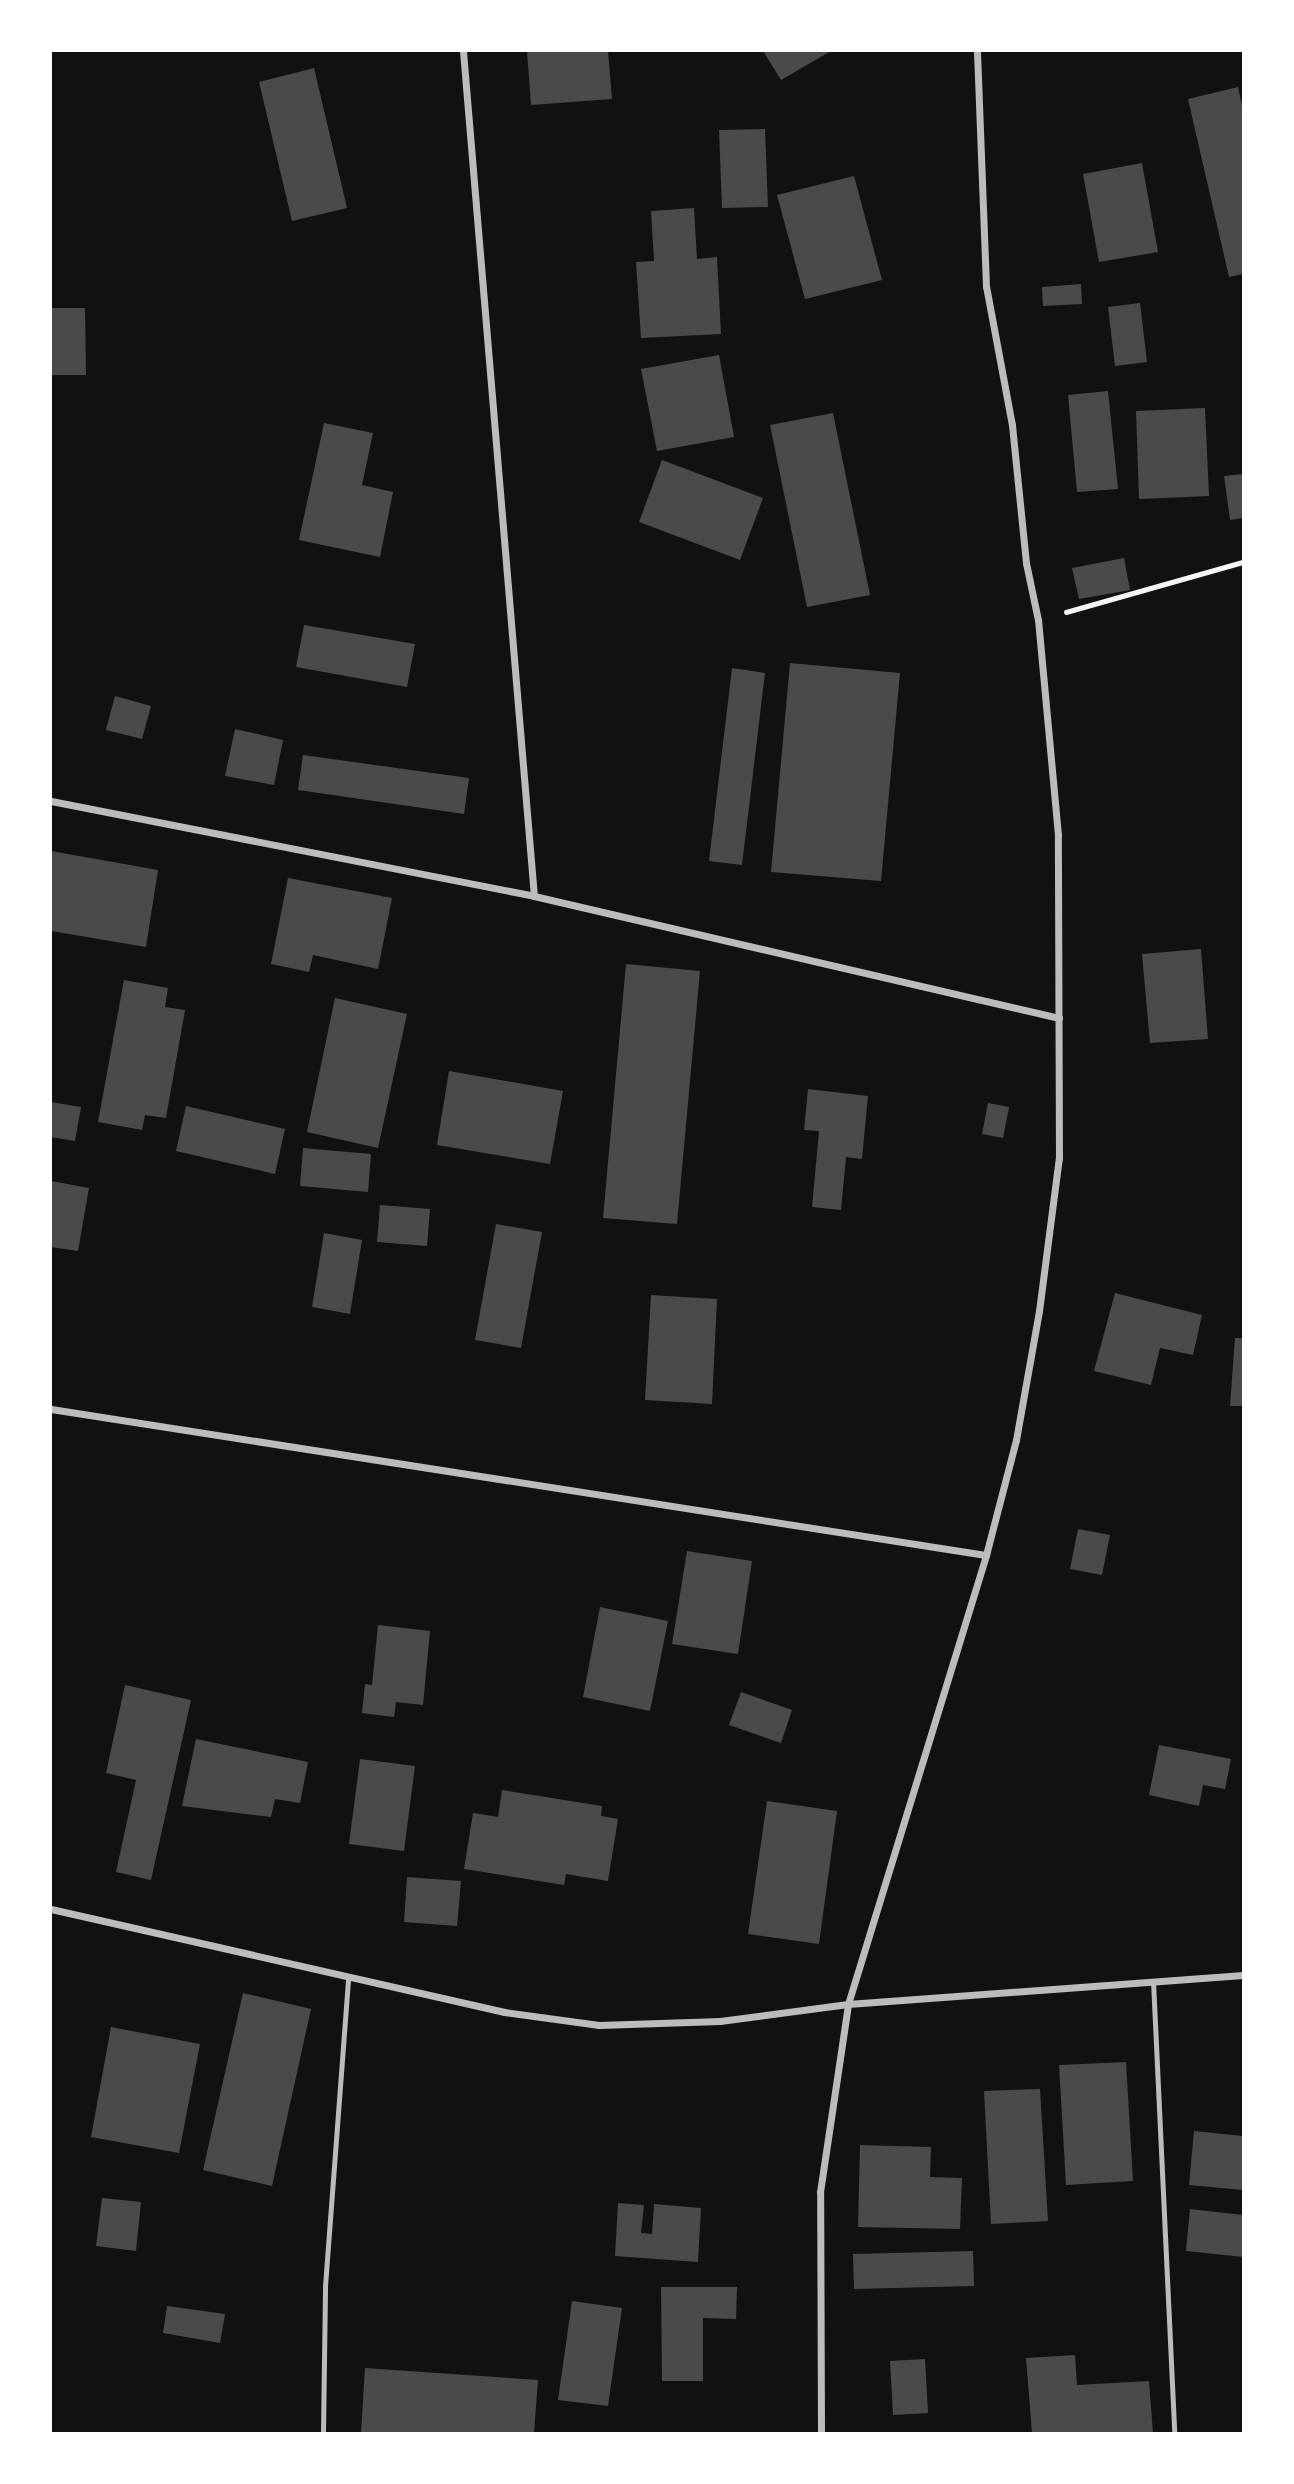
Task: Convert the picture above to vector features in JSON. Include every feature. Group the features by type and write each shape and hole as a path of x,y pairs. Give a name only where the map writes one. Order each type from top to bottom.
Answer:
{"street":[{"path":"463,51 534,896"},
{"path":"821,2433 820,2192 848,2004 986,1555 1016,1440 1041,1299 1059,1158 1059,835 1038,620 1027,563 1013,425 986,286 976,51"},
{"path":"51,801 534,896 1059,1018"},
{"path":"51,1409 986,1555"},
{"path":"51,1909 504,2012 599,2025 720,2021 848,2004 1243,1975"}],"lane":[{"path":"323,2433 326,2286 348,1978"},
{"path":"1153,1980 1174,2433"}],"path":[{"path":"1038,620 1243,562"}],"building":[{"path":"527,51 608,51 612,99 531,105"},
{"path":"763,51 831,51 781,80"},
{"path":"314,68 347,208 292,221 259,82"},
{"path":"1238,87 1243,110 1243,274 1229,277 1188,99"},
{"path":"765,129 768,207 722,208 719,130"},
{"path":"1142,163 1158,252 1099,262 1083,174"},
{"path":"854,176 882,280 805,299 777,195"},
{"path":"694,208 697,259 717,257 721,334 641,338 636,262 654,261 651,211"},
{"path":"1081,284 1082,304 1043,306 1042,287"},
{"path":"1140,303 1147,362 1115,366 1108,307"},
{"path":"51,308 85,308 86,375 51,375"},
{"path":"719,355 734,437 657,451 641,369"},
{"path":"1108,391 1118,489 1077,492 1068,395"},
{"path":"1205,408 1209,496 1139,499 1136,411"},
{"path":"833,413 870,595 807,607 770,425"},
{"path":"324,423 373,433 362,485 393,492 380,557 299,540"},
{"path":"662,460 763,498 740,560 639,522"},
{"path":"1243,474 1243,518 1230,520 1224,476"},
{"path":"1124,558 1130,590 1079,599 1072,568"},
{"path":"304,625 415,644 407,687 296,667"},
{"path":"790,663 900,673 881,881 771,872"},
{"path":"732,668 765,673 742,865 709,861"},
{"path":"115,696 151,706 142,739 106,730"},
{"path":"235,729 283,740 274,785 225,776"},
{"path":"303,755 469,778 464,814 298,790"},
{"path":"51,851 158,870 146,947 51,931"},
{"path":"288,878 392,898 378,969 313,955 309,972 271,964"},
{"path":"1201,949 1208,1039 1150,1043 1142,954"},
{"path":"626,964 700,971 677,1224 603,1218"},
{"path":"124,980 168,988 165,1007 185,1010 166,1118 145,1115 142,1130 98,1122"},
{"path":"335,998 407,1014 378,1148 307,1132"},
{"path":"449,1071 563,1091 550,1164 437,1145"},
{"path":"808,1089 868,1096 862,1159 846,1157 841,1210 812,1207 819,1131 804,1130"},
{"path":"51,1102 81,1107 75,1141 51,1137"},
{"path":"988,1103 1009,1107 1003,1138 982,1134"},
{"path":"186,1106 285,1129 275,1174 176,1151"},
{"path":"303,1148 371,1154 368,1192 300,1186"},
{"path":"51,1181 89,1188 78,1251 51,1247"},
{"path":"380,1205 430,1209 427,1246 377,1242"},
{"path":"496,1224 542,1232 521,1348 475,1340"},
{"path":"324,1233 362,1240 350,1314 312,1307"},
{"path":"1115,1293 1202,1315 1193,1355 1160,1348 1151,1385 1094,1371"},
{"path":"651,1295 717,1299 712,1404 645,1400"},
{"path":"1235,1338 1243,1338 1243,1406 1230,1406"},
{"path":"1078,1529 1110,1535 1102,1575 1070,1569"},
{"path":"687,1551 752,1561 738,1654 672,1644"},
{"path":"600,1607 668,1621 650,1711 583,1697"},
{"path":"378,1625 430,1631 423,1705 396,1702 394,1717 362,1713 365,1684 372,1685"},
{"path":"125,1685 191,1700 151,1880 116,1872 136,1780 106,1773"},
{"path":"741,1692 792,1710 781,1743 729,1725"},
{"path":"196,1739 308,1762 300,1803 275,1799 271,1817 182,1806"},
{"path":"1159,1745 1231,1759 1225,1789 1203,1785 1199,1806 1149,1795"},
{"path":"360,1759 415,1766 404,1851 349,1844"},
{"path":"502,1790 602,1806 601,1816 618,1819 608,1881 566,1874 564,1885 464,1869 473,1813 498,1817"},
{"path":"767,1801 837,1811 819,1944 748,1934"},
{"path":"407,1877 461,1881 457,1926 404,1922"},
{"path":"243,1993 311,2009 272,2186 203,2170"},
{"path":"111,2027 200,2044 179,2153 91,2137"},
{"path":"1126,2062 1133,2181 1066,2185 1059,2065"},
{"path":"1040,2089 1048,2221 991,2224 984,2091"},
{"path":"1194,2131 1243,2136 1243,2190 1189,2185"},
{"path":"860,2145 931,2147 930,2177 962,2178 960,2229 858,2227"},
{"path":"102,2198 141,2202 136,2251 96,2246"},
{"path":"618,2203 644,2205 641,2233 652,2234 654,2204 701,2208 698,2262 615,2256"},
{"path":"1190,2209 1243,2215 1243,2257 1186,2251"},
{"path":"973,2251 974,2286 854,2289 853,2254"},
{"path":"661,2287 737,2287 736,2319 703,2318 703,2381 662,2381"},
{"path":"572,2301 622,2308 608,2406 558,2400"},
{"path":"167,2306 225,2314 220,2343 163,2333"},
{"path":"1075,2355 1077,2385 1149,2381 1153,2433 1032,2433 1026,2358"},
{"path":"925,2359 928,2413 893,2415 890,2361"},
{"path":"365,2368 538,2380 534,2433 361,2433"}]}
